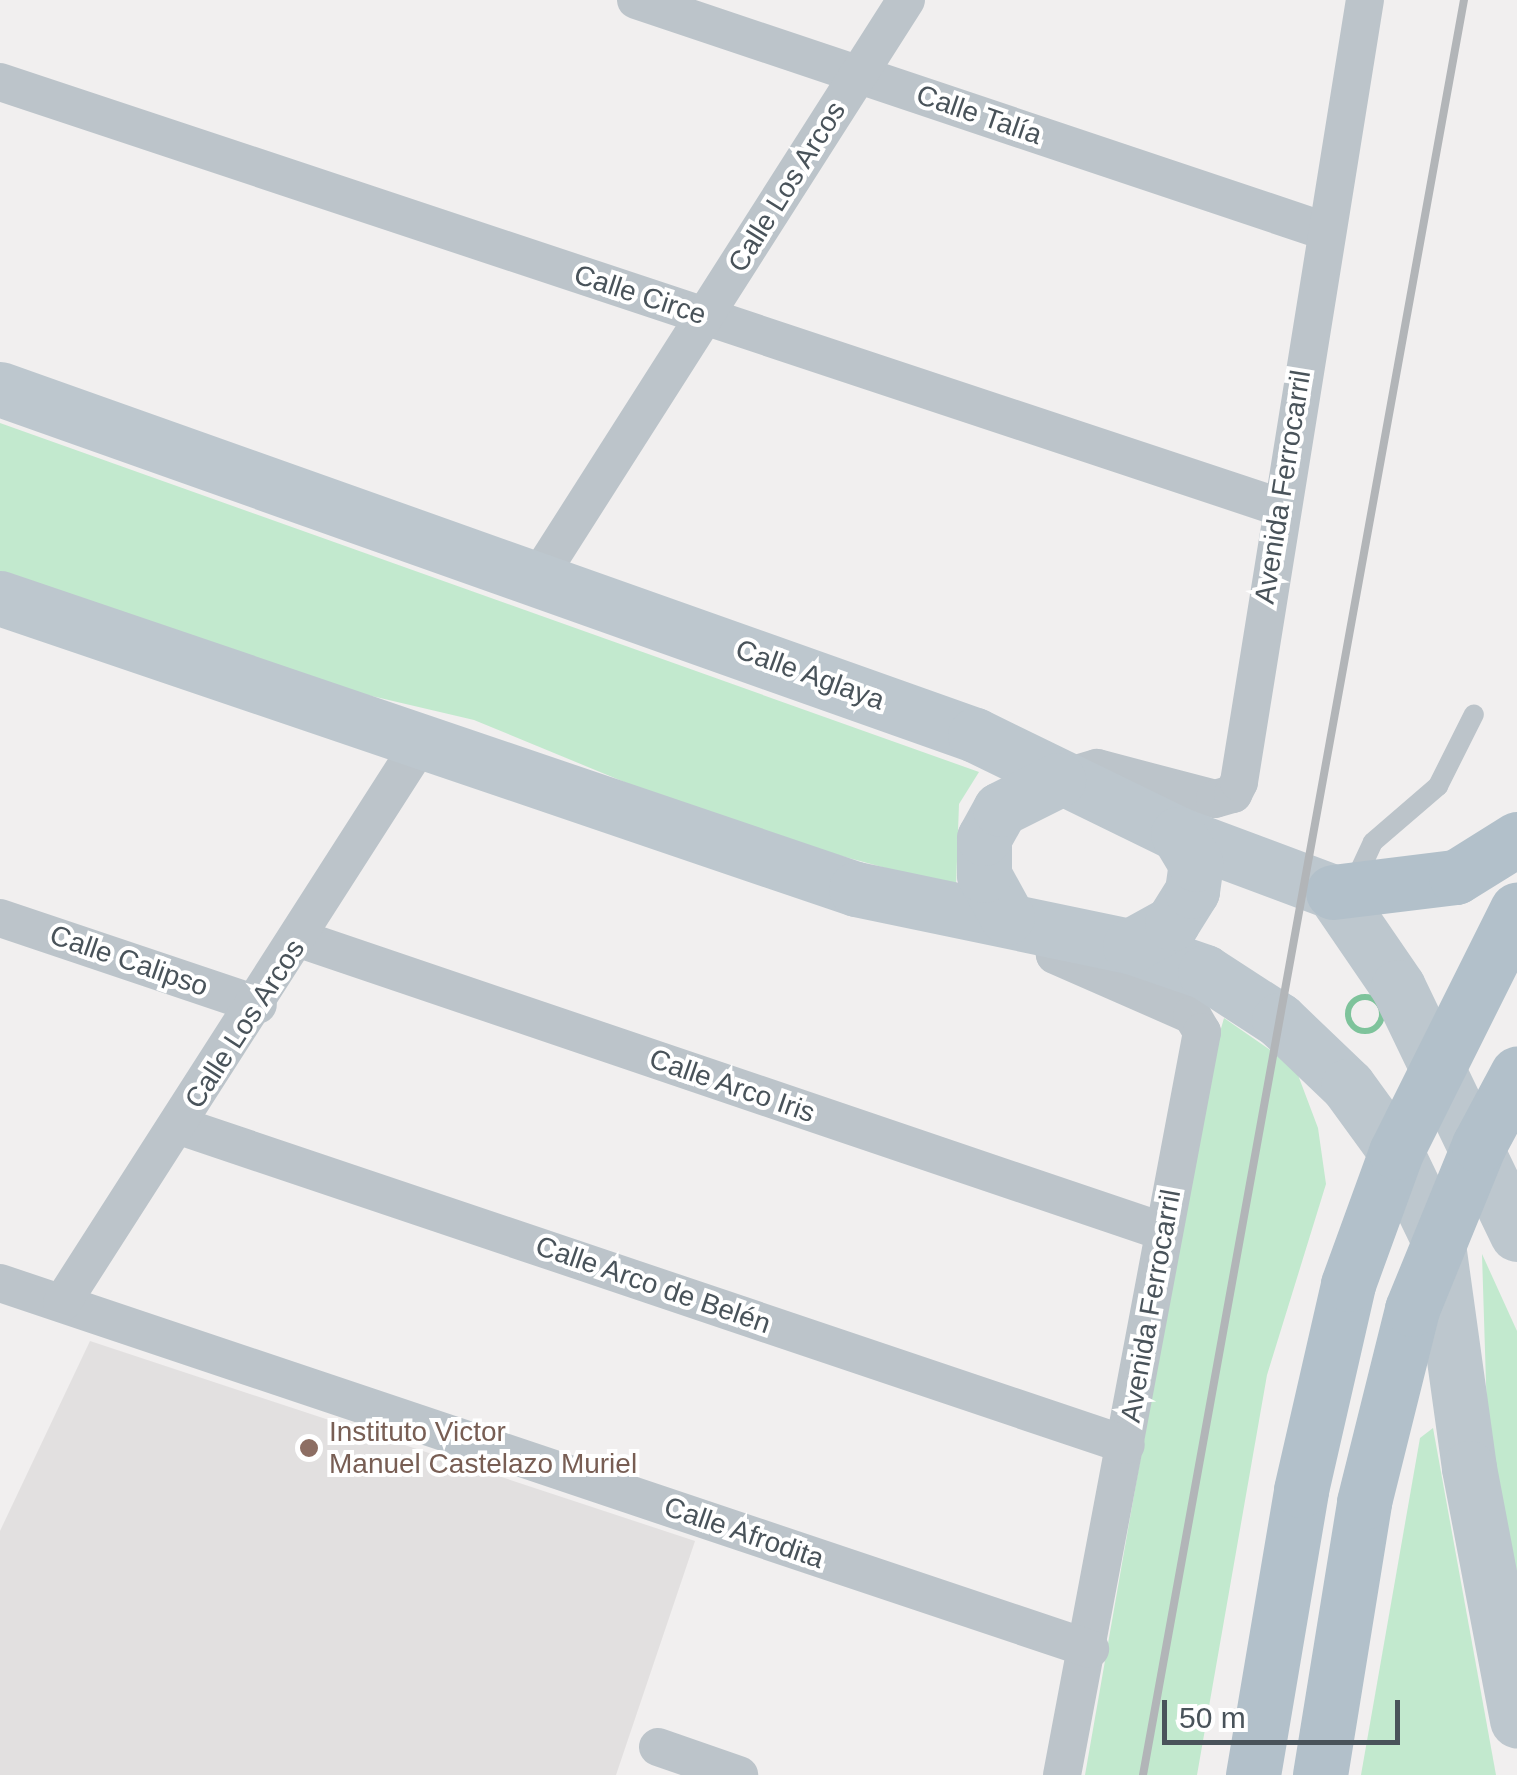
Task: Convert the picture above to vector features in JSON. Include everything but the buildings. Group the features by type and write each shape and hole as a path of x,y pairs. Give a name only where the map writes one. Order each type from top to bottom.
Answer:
{"main road":[{"name":"Calle Aglaya","path":"0,389 540,576 975,735 1058,780 1178,834 1342,892"},
{"path":"0,598 856,888 1130,946 1205,972 1279,1020 1348,1086 1396,1152 1438,1237 1469,1468 1517,1720"},
{"path":"1029,922 984,875 984,838 1000,809 1058,780"},
{"path":"1130,946 1172,923 1192,892 1196,864 1178,834"},
{"path":"1517,839 1456,876 1342,892 1398,987 1478,1145 1517,1234"},
{"path":"1253,1775 1301,1490 1343,1303 1396,1152 1517,909"},
{"path":"1320,1775 1364,1502 1438,1237 1478,1145 1517,1074"}],"street":[{"name":"Calle Talía","path":"636,0 1322,230"},
{"name":"Calle Los Arcos","path":"540,576 906,0"},
{"name":"Avenida Ferrocarril","path":"1058,780 1097,768 1215,799 1233,794 1322,230 1365,0"},
{"name":"Calle Circe","path":"0,82 1280,507"},
{"name":"Calle Los Arcos","path":"62,1303 300,940 422,741"},
{"name":"Calle Calipso","path":"0,918 258,1005"},
{"name":"Avenida Ferrocarril","path":"1029,922 1055,955 1192,1016 1202,1032 1090,1649 1062,1775"},
{"name":"Calle Arco Iris","path":"300,940 1164,1232"},
{"name":"Calle Arco de Belén","path":"180,1126 1126,1445"},
{"name":"Calle Afrodita","path":"0,1283 1090,1649"},
{"path":"658,1747 739,1775"}],"lane":[{"path":"1342,892 1373,842 1438,786 1474,714"}],"shaded area":[{"name":"Instituto Victor Manuel Castelazo Muriel","path":"90,1341 695,1541 616,1775 0,1775 0,1531"}],"green space":[{"path":"0,423 979,772 959,804 956,887 731,826 474,720 312,682 0,573"},
{"path":"1224,1018 1295,1067 1318,1128 1326,1184 1267,1375 1197,1775 1085,1775 1207,1078"},
{"path":"1482,1254 1517,1331 1517,1594 1488,1447"},
{"path":"1433,1428 1496,1775 1361,1775 1420,1438"}],"railway":[{"path":"1143,1775 1464,0"}],"place":[{"name":"Instituto Victor Manuel Castelazo Muriel","path":"309,1448"}]}
